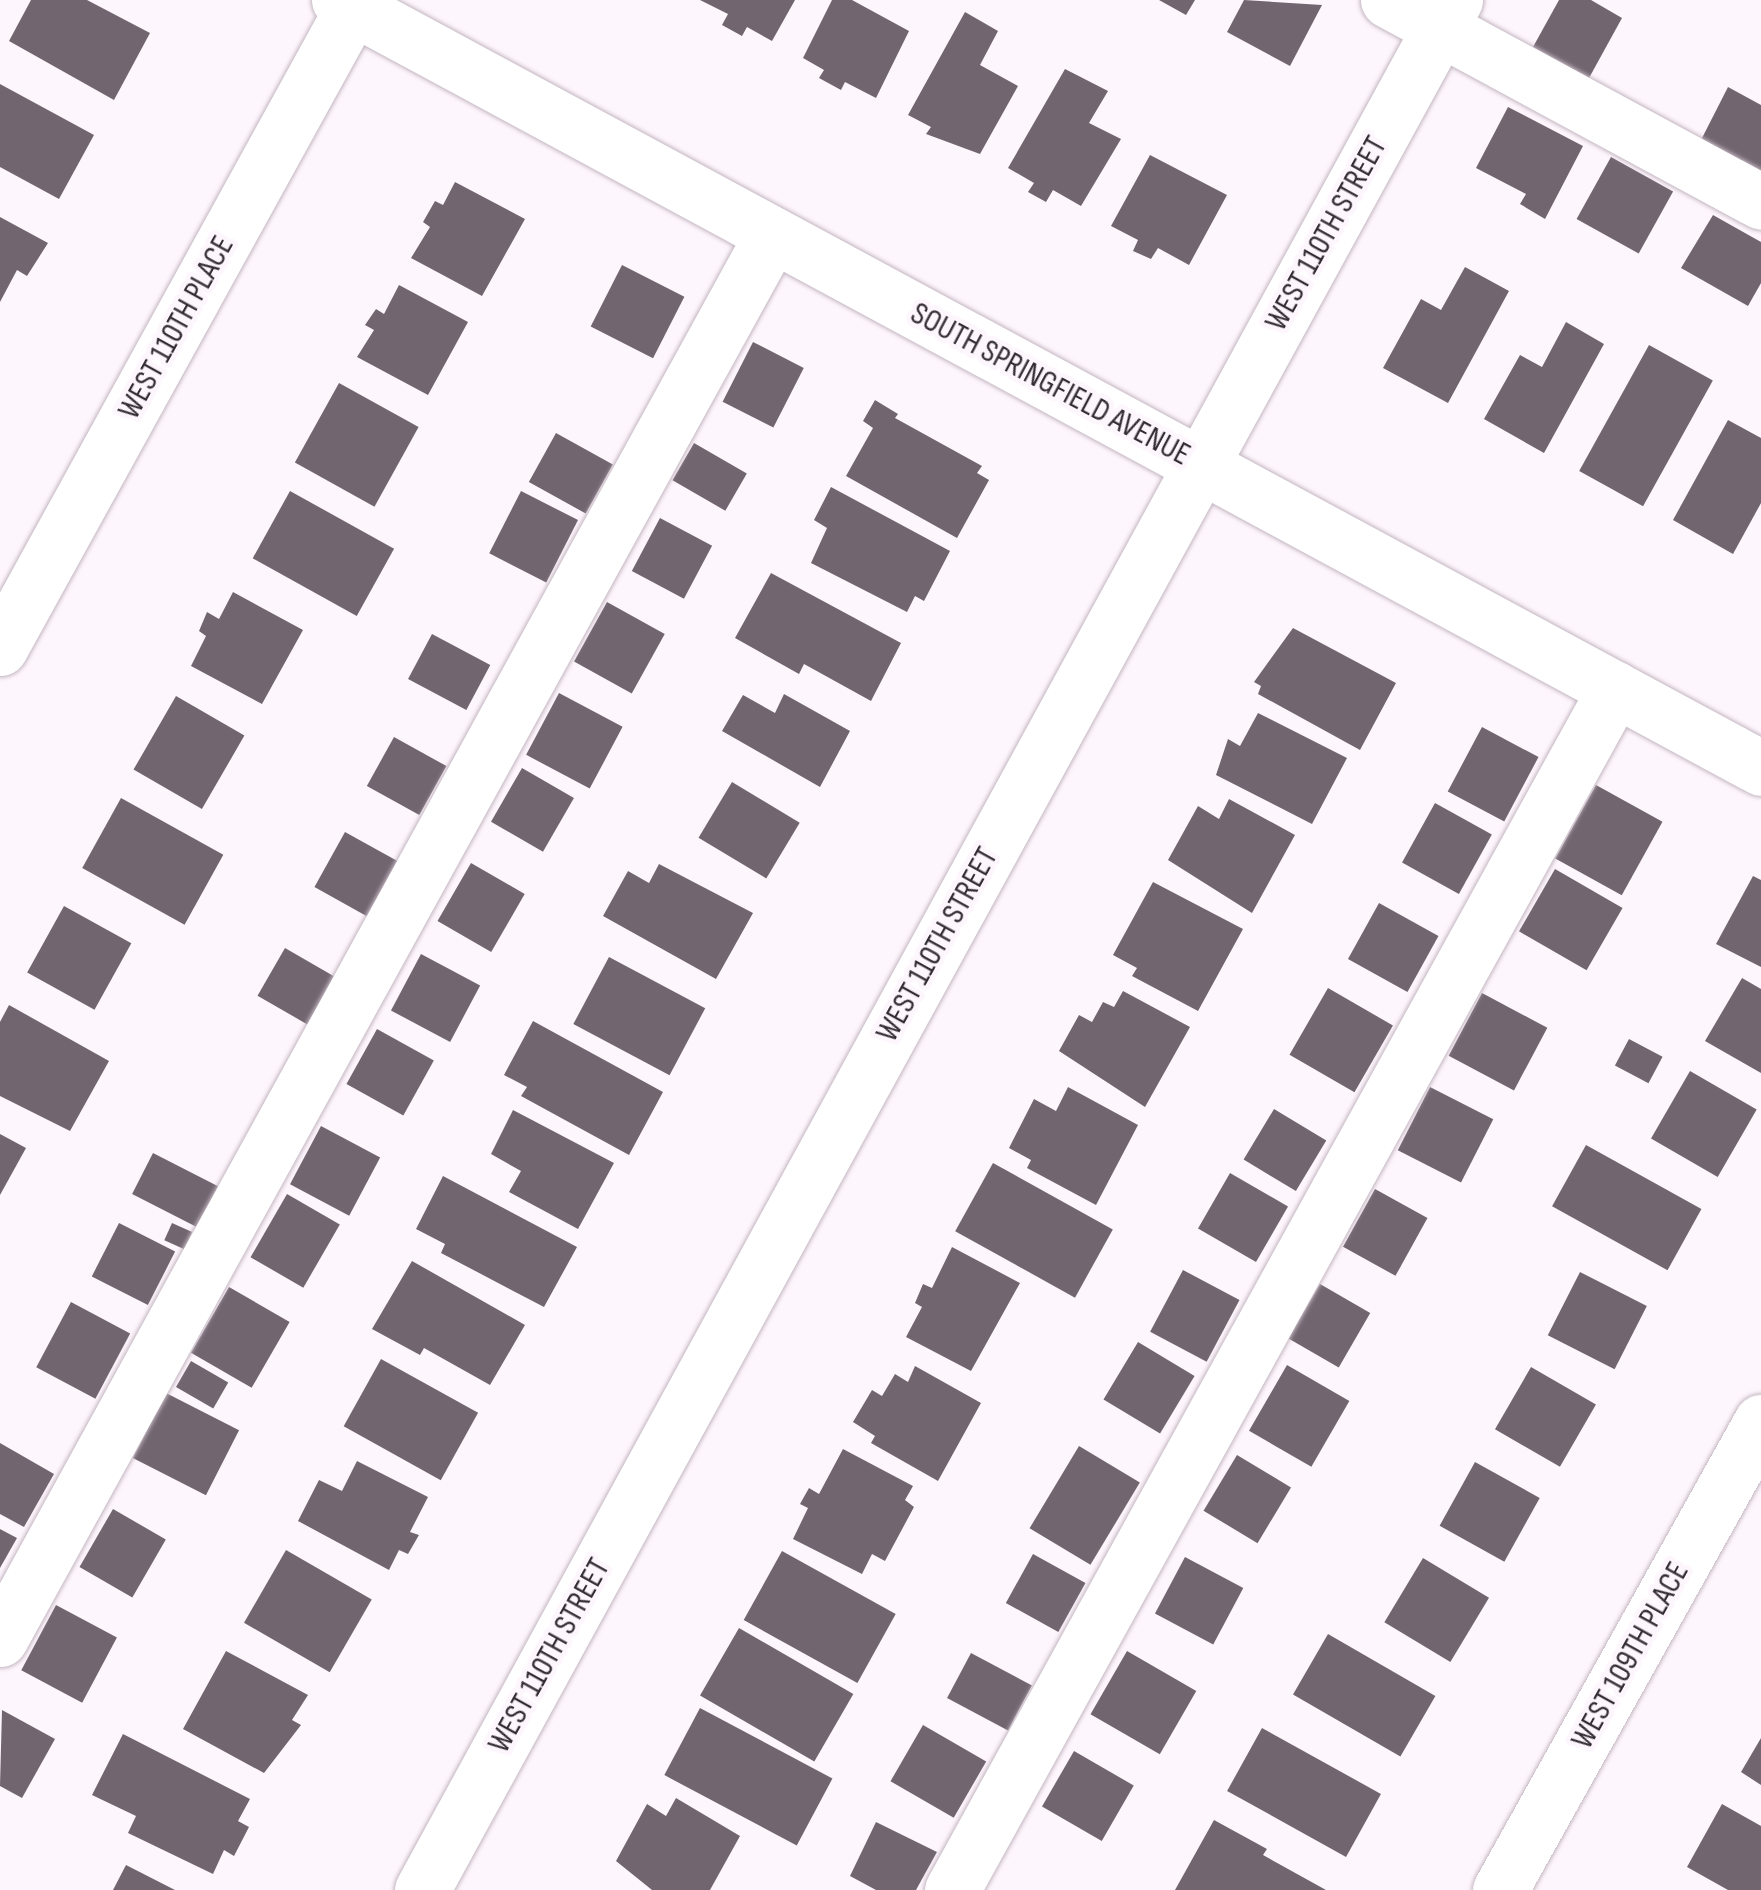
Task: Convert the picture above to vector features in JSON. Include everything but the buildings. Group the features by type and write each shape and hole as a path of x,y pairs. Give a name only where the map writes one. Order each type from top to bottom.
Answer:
{"street":[{"path":"1388,0 1448,14 1761,202"},
{"name":"SOUTH SPRINGFIELD AVENUE","path":"346,4 1761,768"},
{"name":"WEST 110TH PLACE","path":"0,648 346,4"},
{"name":"WEST 110TH STREET","path":"422,1890 1448,14"},
{"path":"0,1638 772,235"},
{"path":"952,1890 1616,689"},
{"name":"WEST 109TH PLACE","path":"1500,1890 1761,1422"}]}
